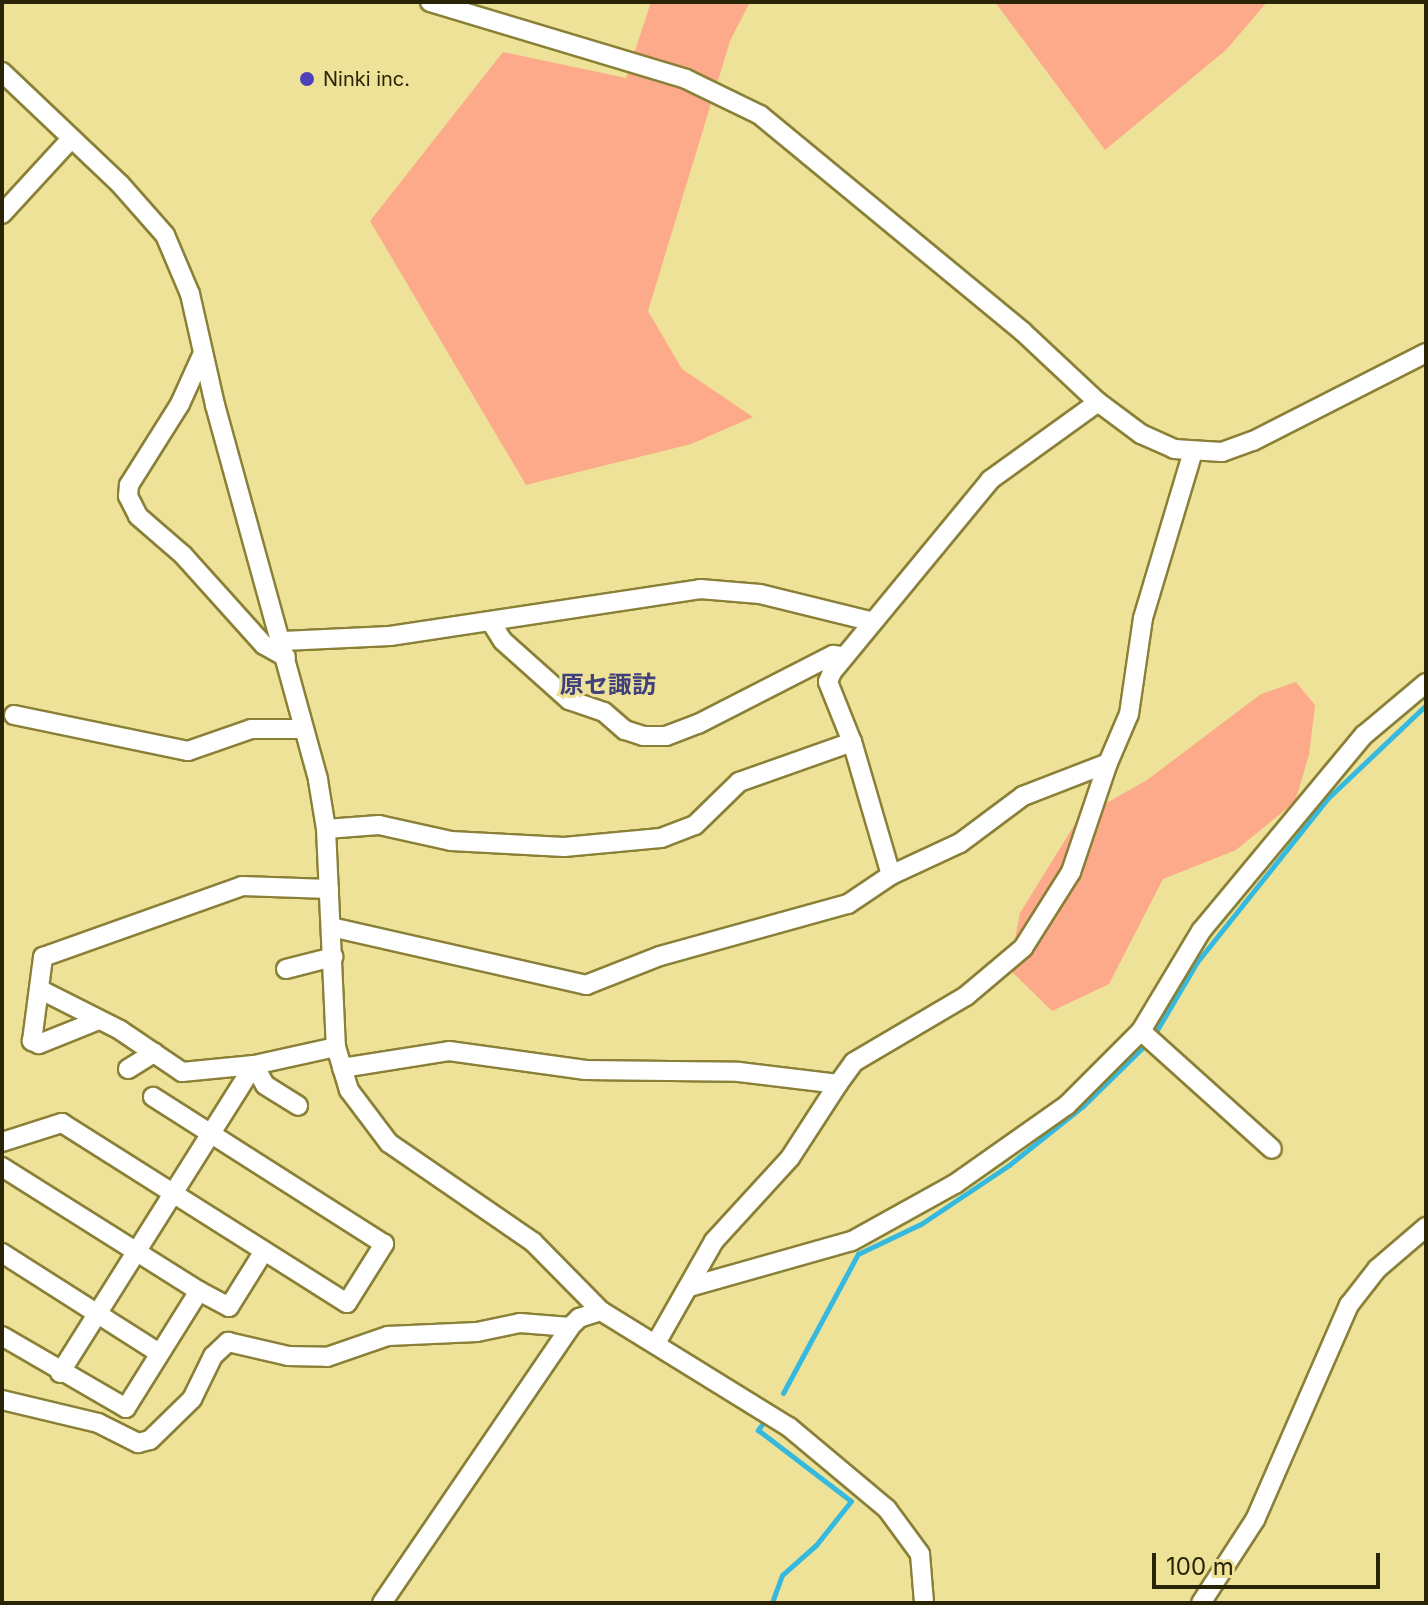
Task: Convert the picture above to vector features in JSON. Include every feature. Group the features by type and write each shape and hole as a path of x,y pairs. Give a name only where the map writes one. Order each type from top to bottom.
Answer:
{"street":[{"path":"430,2 686,79 760,115 1022,331 1098,402 1141,434 1193,451 1222,452 1253,441 1426,353"},
{"path":"2,72 120,184 165,235 190,294 203,353 284,649 302,729 318,780 326,829 336,1047 349,1090 389,1143 533,1242 601,1311 789,1427 887,1509 920,1554 924,1603"},
{"path":"2,214 71,139"},
{"path":"203,353 180,404 129,485 128,496 138,516 183,555 264,645 284,649 390,636 700,589 760,594 870,621"},
{"path":"891,875 852,742 828,682 841,656 1004,466 1098,402"},
{"path":"656,1343 714,1241 790,1158 854,1062 966,996 1023,948 1071,872 1108,763 1129,714 1143,618 1193,451"},
{"path":"491,622 503,641 569,700 604,712 625,730 643,736 666,736 698,724 833,655 841,656"},
{"path":"689,1287 734,1271 809,1256 902,1217 1067,1105 1148,1036 1201,931 1364,735 1426,683"},
{"path":"14,715 188,751 251,729 302,729"},
{"path":"326,829 379,825 451,841 564,847 661,838 695,825 739,782 852,742"},
{"path":"331,927 586,985 660,956 848,904 891,875 960,843 1023,796 1108,763"},
{"path":"99,1020 39,1044 32,1041 43,957 64,946 242,886 329,889"},
{"path":"286,969 333,957"},
{"path":"39,989 99,1020 182,1072 254,1065 336,1047"},
{"path":"1148,1036 1272,1149"},
{"path":"342,1068 449,1051 586,1070 739,1072 838,1084"},
{"path":"128,1069 154,1053"},
{"path":"254,1065 265,1085 298,1106"},
{"path":"60,1373 254,1065"},
{"path":"2,1142 62,1123 347,1303 384,1244 153,1097"},
{"path":"2,1167 229,1307 264,1251"},
{"path":"1201,1603 1255,1520 1293,1422 1349,1305 1377,1269 1426,1227"},
{"path":"2,1253 159,1353"},
{"path":"2,1336 60,1373 126,1408 199,1291"},
{"path":"382,1603 570,1327 579,1318 601,1311"},
{"path":"2,1400 98,1423 138,1443 150,1440 192,1399 213,1356 228,1342 288,1356 327,1357 388,1336 477,1332 520,1323 570,1327"},
{"path":"2,1351 24,1351"}],"shaded area":[{"path":"651,2 750,2 730,41 648,311 682,369 753,417 691,444 526,485 370,221 503,52 626,78"},
{"path":"995,2 1267,2 1226,50 1105,150"},
{"path":"1296,682 1315,705 1309,755 1295,802 1236,850 1163,879 1109,984 1052,1011 1009,969 1020,913 1078,819 1147,780 1261,694"}],"waterway":[{"path":"1154,1035 1197,962 1328,798 1426,705"},
{"path":"783,1393 858,1254 921,1224 1009,1165 1083,1106 1147,1043"},
{"path":"763,1423 758,1430 851,1501 816,1545 782,1575 772,1603"}],"place":[{"name":"Ninki inc.","path":"307,79"}],"district":[{"name":"原セ諏訪","path":"608,685"}]}
